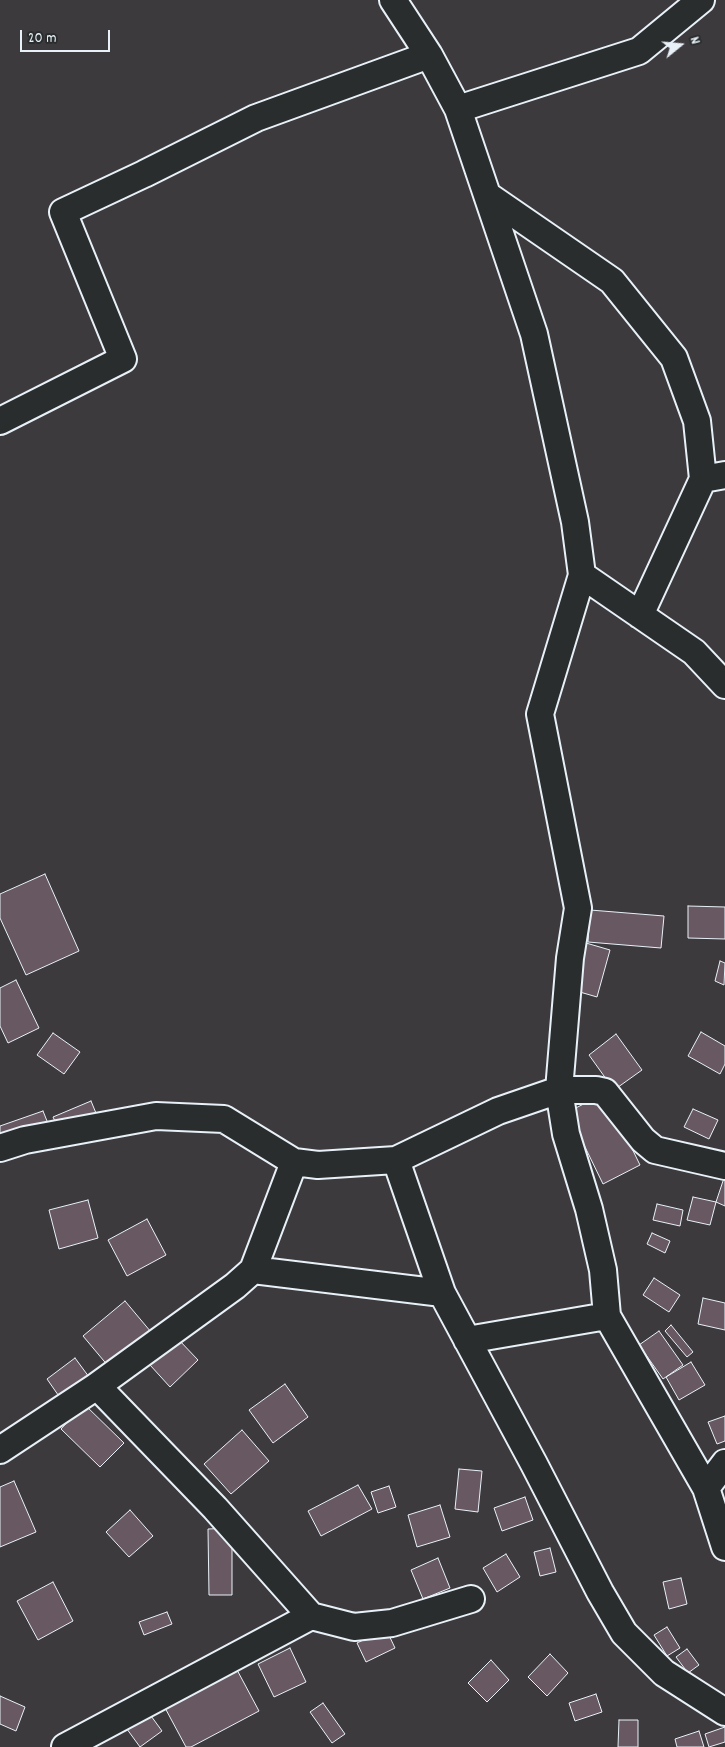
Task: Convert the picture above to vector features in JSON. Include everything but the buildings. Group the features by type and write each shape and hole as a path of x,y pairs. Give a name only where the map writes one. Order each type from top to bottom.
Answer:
{"street":[{"path":"393,0 429,55 458,109 534,334 575,522 582,575 540,714 578,908 570,958 559,1090 566,1134 589,1209 603,1270 607,1316 706,1488 725,1547"},
{"path":"458,109 639,51 701,0"},
{"path":"0,421 123,359 63,212 256,118 429,55"},
{"path":"487,195 612,281 674,358 697,421 714,477 640,615"},
{"path":"582,575 694,652 725,685"},
{"path":"0,1148 25,1140 156,1116 224,1119 294,1162 318,1164 396,1160 498,1111 559,1090 596,1090 605,1092 643,1140 655,1150 725,1166"},
{"path":"396,1160 442,1293 600,1592 624,1633 664,1673 725,1712"},
{"path":"0,1450 97,1386 235,1286 254,1270 294,1162"},
{"path":"254,1270 442,1293"},
{"path":"467,1340 607,1316"},
{"path":"97,1386 215,1508 311,1616 354,1627 392,1623 471,1599"},
{"path":"706,1488 725,1463"},
{"path":"65,1747 311,1616"}]}
